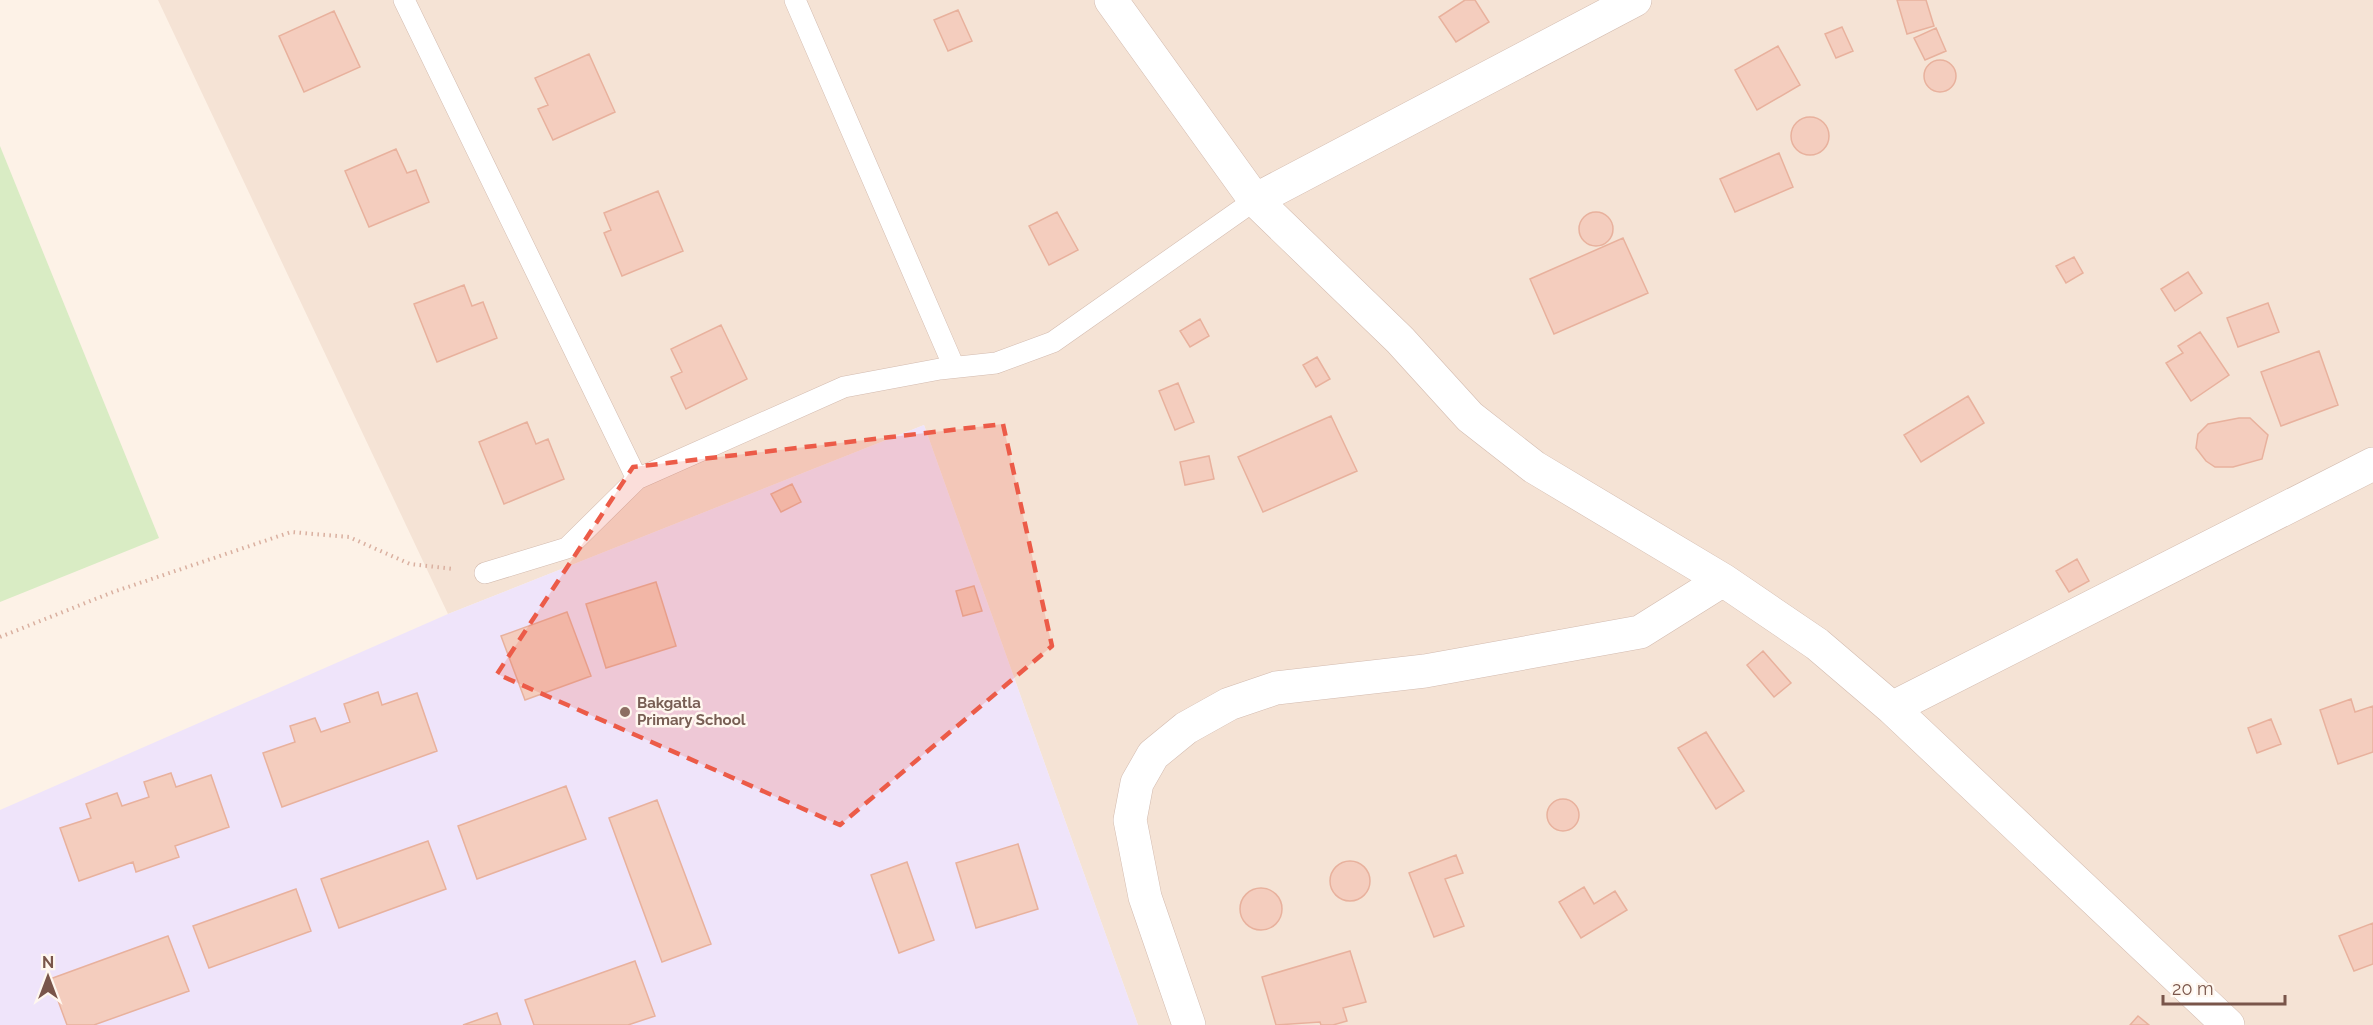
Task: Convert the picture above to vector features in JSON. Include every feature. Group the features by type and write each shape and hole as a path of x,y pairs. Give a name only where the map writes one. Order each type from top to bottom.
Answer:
{"street":[{"path":"1111,0 1255,200 1400,340 1470,417 1534,467 1723,580 1817,644 1892,708 2228,1025"},
{"path":"1255,200 1635,0"},
{"path":"1892,708 2373,464"},
{"path":"1189,1025 1144,897 1130,820 1137,783 1153,755 1186,728 1229,704 1276,688 1425,671 1640,632 1723,580"}],"lane":[{"path":"404,0 637,479"},
{"path":"795,0 954,367"},
{"path":"484,573 567,549 637,479 844,387 954,367 996,363 1053,342 1255,200"}],"path":[{"path":"0,637 113,592 291,532 349,537 410,564 484,573"}],"highlighted area":[{"path":"1003,424 1052,646 840,825 497,674 633,467"}],"shaded area":[{"path":"158,0 2373,0 2373,1025 1138,1025 924,425 448,614"},
{"name":"Bakgatla Primary School","path":"924,425 1138,1025 0,1025 0,810 448,614"}],"green space":[{"path":"0,146 159,538 0,602"}],"building":[{"path":"1465,0 1475,0 1489,22 1456,42 1439,17"},
{"path":"1897,0 1926,0 1934,26 1907,34"},
{"path":"958,10 972,41 948,51 934,20"},
{"path":"334,11 360,67 304,92 279,36"},
{"path":"1842,27 1853,51 1836,58 1825,34"},
{"path":"1936,28 1946,51 1925,60 1914,38"},
{"path":"1778,46 1800,85 1757,110 1735,70"},
{"path":"589,54 615,112 553,140 538,109 548,105 535,78"},
{"path":"1940,60 1952,64 1956,76 1952,88 1940,92 1928,88 1924,76 1928,64"},
{"path":"1810,117 1817,118 1823,123 1828,129 1828,143 1823,149 1817,154 1810,155 1803,154 1797,149 1792,143 1791,136 1792,129 1797,123 1803,118"},
{"path":"396,149 407,173 416,170 429,202 369,227 345,171"},
{"path":"1779,153 1793,187 1735,212 1720,179"},
{"path":"658,191 683,251 622,276 604,233 611,230 604,213"},
{"path":"1057,212 1078,250 1049,265 1029,226"},
{"path":"1596,212 1608,217 1613,229 1608,241 1596,246 1584,241 1579,229 1584,217"},
{"path":"1623,238 1648,293 1554,334 1530,279"},
{"path":"2074,257 2083,273 2066,283 2056,266"},
{"path":"2188,272 2202,293 2175,311 2161,289"},
{"path":"464,285 472,306 483,302 497,338 437,362 414,304"},
{"path":"2268,303 2279,332 2238,347 2227,318"},
{"path":"1200,319 1209,336 1190,347 1180,331"},
{"path":"721,325 747,379 686,409 671,377 682,372 671,349"},
{"path":"2200,332 2229,375 2191,401 2166,363 2183,353 2178,346"},
{"path":"2319,351 2338,405 2281,426 2261,372"},
{"path":"1317,357 1330,379 1316,387 1303,365"},
{"path":"1178,383 1194,422 1175,430 1159,391"},
{"path":"1968,396 1984,423 1921,462 1904,435"},
{"path":"1331,416 1357,471 1263,512 1238,457"},
{"path":"2250,418 2268,435 2262,459 2233,467 2215,467 2206,461 2196,448 2198,434 2208,424"},
{"path":"527,422 536,444 548,439 564,479 504,504 479,442"},
{"path":"1209,456 1214,479 1185,485 1180,462"},
{"path":"792,484 801,502 781,512 771,494"},
{"path":"2077,559 2089,581 2069,592 2056,571"},
{"path":"656,582 676,646 606,668 586,604"},
{"path":"974,586 982,611 963,616 956,591"},
{"path":"567,612 591,676 525,700 501,636"},
{"path":"1763,651 1791,683 1774,697 1747,665"},
{"path":"378,692 382,705 417,693 437,751 282,807 263,753 295,742 290,726 315,718 321,732 350,722 344,704"},
{"path":"2351,699 2355,712 2373,706 2373,752 2338,764 2320,710"},
{"path":"2271,719 2281,744 2257,753 2248,728"},
{"path":"1706,732 1744,791 1716,809 1678,748"},
{"path":"171,773 176,787 211,775 229,827 175,846 179,857 136,872 133,862 79,881 60,828 91,818 86,804 117,793 122,806 149,797 144,782"},
{"path":"566,786 586,839 477,879 458,826"},
{"path":"1563,799 1574,804 1579,815 1574,826 1563,831 1552,826 1547,815 1552,804"},
{"path":"657,800 711,944 662,962 609,818"},
{"path":"428,841 446,889 339,928 321,879"},
{"path":"1018,844 1038,909 976,928 956,863"},
{"path":"1456,855 1463,873 1445,879 1464,926 1434,937 1409,873"},
{"path":"1350,861 1358,862 1364,867 1369,873 1369,889 1364,895 1358,900 1350,901 1342,900 1336,895 1331,889 1330,881 1331,873 1336,867 1342,862"},
{"path":"907,862 934,940 899,953 871,875"},
{"path":"1584,887 1594,904 1615,891 1627,910 1581,938 1559,902"},
{"path":"1261,888 1269,889 1276,894 1281,901 1281,917 1276,924 1269,929 1261,930 1253,929 1246,924 1241,917 1240,909 1241,901 1246,894 1253,889"},
{"path":"296,889 311,931 209,968 193,926"},
{"path":"2373,923 2373,964 2354,971 2339,936"},
{"path":"168,936 189,991 94,1025 67,1025 50,979"},
{"path":"1350,951 1366,1002 1343,1008 1347,1021 1333,1025 1321,1025 1320,1022 1276,1025 1262,977"},
{"path":"635,961 655,1016 628,1025 534,1025 525,1000"},
{"path":"497,1013 501,1025 463,1025"},
{"path":"2138,1016 2149,1025 2130,1025"}],"place":[{"name":"Bakgatla Primary School","path":"625,712"}]}
